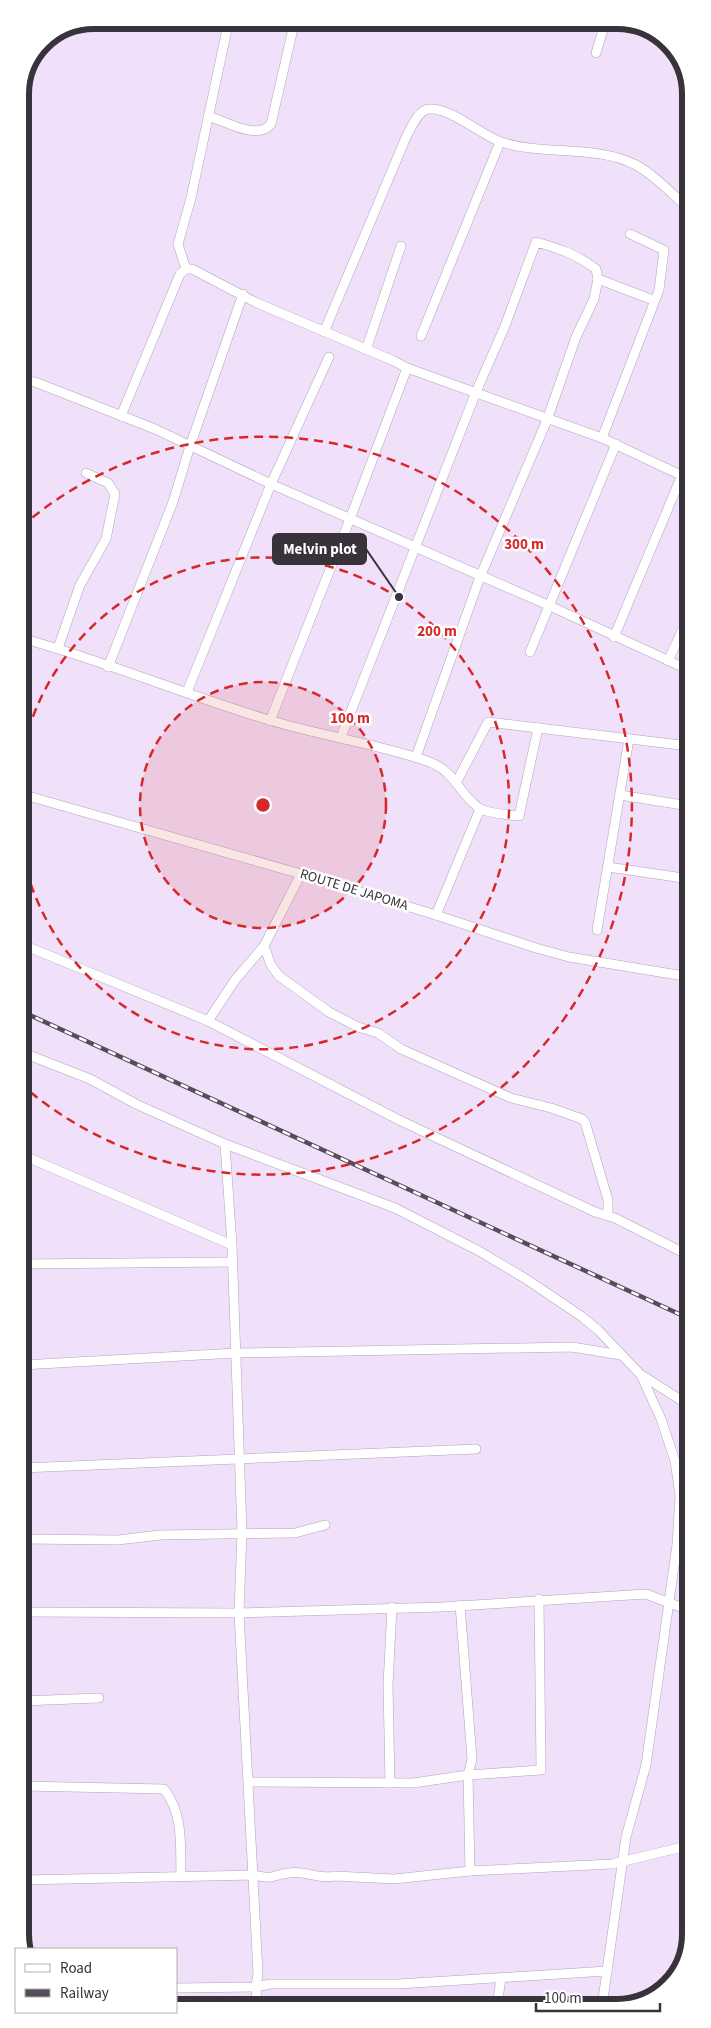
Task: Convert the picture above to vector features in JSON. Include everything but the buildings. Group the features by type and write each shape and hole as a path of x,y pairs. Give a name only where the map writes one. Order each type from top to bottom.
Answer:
{"street":[{"path":"186,269 178,244 227,29"},
{"path":"208,116 257,132 266,130 271,124 292,29"},
{"path":"596,53 603,29"},
{"path":"324,332 407,135 422,112 428,109 444,112 500,142 538,150 584,152 610,157 635,165 656,179 682,203"},
{"path":"421,336 500,142"},
{"path":"602,438 662,278 664,250 630,234"},
{"path":"341,737 476,392 505,326 536,242 558,248 586,261 596,269 598,279 594,299 576,337 547,420 480,577 416,757"},
{"path":"366,350 401,246"},
{"path":"122,416 180,274 186,269 192,269 257,303 407,368 476,392 547,420 602,438 682,475"},
{"path":"598,279 653,300"},
{"path":"108,667 173,502 190,446 243,294"},
{"path":"187,692 271,484 329,357"},
{"path":"270,721 407,368"},
{"path":"29,382 35,382 122,416 480,577 550,606 682,667"},
{"path":"530,652 616,444"},
{"path":"58,648 80,585 106,539 115,494 108,483 86,473"},
{"path":"614,637 682,486"},
{"path":"668,661 682,631"},
{"path":"29,640 58,648 108,667 270,721 396,750 416,757 450,772 456,783 480,810 519,816 538,728"},
{"path":"456,783 488,722 682,745"},
{"path":"597,930 629,739"},
{"path":"620,795 682,805"},
{"name":"ROUTE DE JAPOMA","path":"29,796 301,874 536,948 570,957 682,976"},
{"path":"436,915 480,810"},
{"path":"608,867 682,878"},
{"path":"208,1021 235,980 264,946 301,874"},
{"path":"264,946 271,965 279,976 328,1012 353,1025 378,1033 402,1049 511,1098 551,1108 582,1119 585,1122 607,1194 608,1215"},
{"path":"29,947 208,1021 475,1157 595,1212 608,1215 682,1252"},
{"path":"29,1055 90,1079 136,1104 225,1144 395,1208 479,1251 526,1279 581,1316 598,1330 640,1374 682,1401"},
{"path":"225,1144 232,1245 242,1532 239,1613 255,1875 258,1973 257,1999"},
{"path":"29,1158 232,1245"},
{"path":"29,1264 232,1262"},
{"path":"29,1365 236,1353 577,1347 621,1356"},
{"path":"603,1999 626,1836 646,1765 677,1545 680,1483 661,1419 640,1374"},
{"path":"29,1468 476,1449"},
{"path":"29,1539 118,1540 160,1535 242,1532 295,1534 325,1525"},
{"path":"677,1545 682,1546"},
{"path":"29,1612 239,1613 460,1606 539,1599 646,1594 682,1608"},
{"path":"249,1782 413,1783 468,1775 536,1771 542,1768 539,1599"},
{"path":"460,1606 472,1759 468,1775 470,1871"},
{"path":"390,1783 388,1685 392,1608"},
{"path":"29,1701 99,1698"},
{"path":"29,1786 164,1789 174,1802 180,1826 181,1876"},
{"path":"29,1880 255,1875 270,1878 289,1872 328,1878 335,1876 394,1879 470,1871 622,1864 682,1847"},
{"path":"178,1988 256,1987 270,1984 398,1984 607,1971"},
{"path":"499,1999 501,1978"}],"railway":[{"path":"29,1015 682,1315"}],"place":[{"name":"Melvin plot","path":"399,597"}]}
